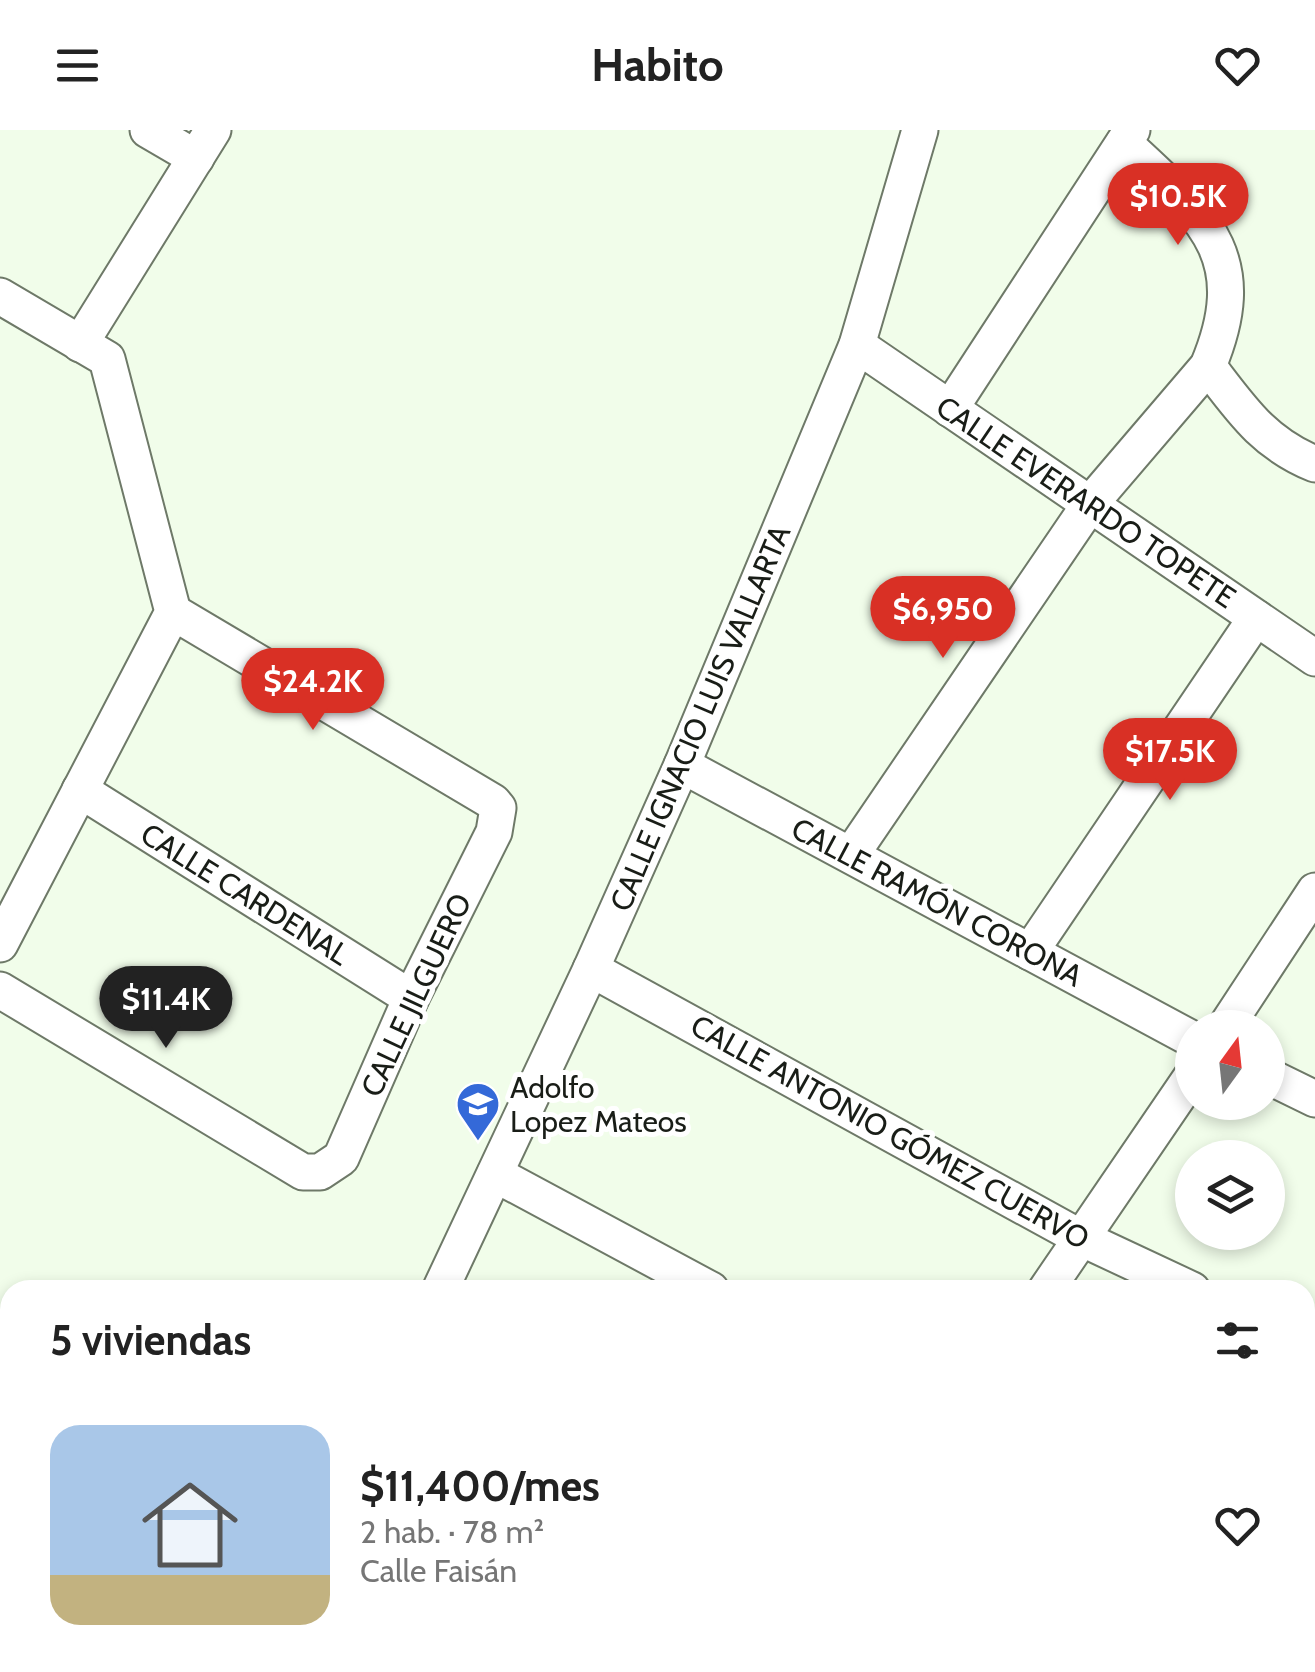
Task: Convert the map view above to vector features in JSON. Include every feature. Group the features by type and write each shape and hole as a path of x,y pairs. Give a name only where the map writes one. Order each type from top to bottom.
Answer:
{"street":[{"path":"80,344 204,144 148,130"},
{"name":"CALLE IGNACIO LUIS VALLARTA","path":"445,1280 592,969 857,345 920,130"},
{"path":"850,855 1090,504 1208,366 1222,330 1228,284 1219,252 1186,202 1128,136 950,409"},
{"path":"0,296 107,359 172,612 0,944"},
{"name":"CALLE EVERARDO TOPETE","path":"857,345 1315,658"},
{"path":"1208,366 1266,437 1315,464"},
{"name":"CALLE JILGUERO","path":"0,990 303,1172 320,1172 341,1158 410,998 494,832 498,808 485,796 172,612"},
{"path":"1030,952 1256,618"},
{"name":"CALLE RAMÓN CORONA","path":"682,764 1175,1030"},
{"name":"CALLE CARDENAL","path":"80,790 410,998"},
{"path":"1237,1010 1315,891"},
{"name":"CALLE ANTONIO GÓMEZ CUERVO","path":"592,969 1082,1238 1171,1280"},
{"path":"1285,1084 1315,1098"},
{"path":"1053,1280 1175,1101"},
{"path":"495,1174 692,1280"}],"place":[{"name":"Adolfo Lopez Mateos","path":"478,1142"}]}
